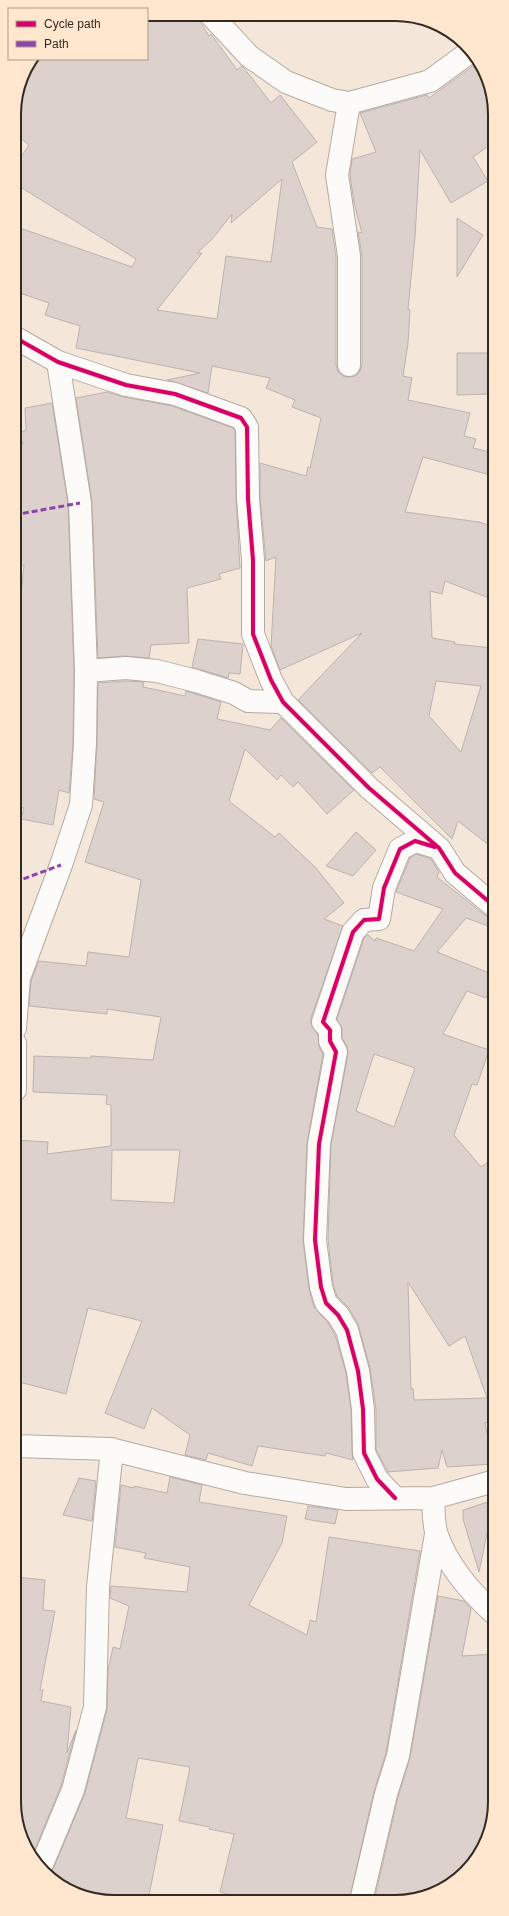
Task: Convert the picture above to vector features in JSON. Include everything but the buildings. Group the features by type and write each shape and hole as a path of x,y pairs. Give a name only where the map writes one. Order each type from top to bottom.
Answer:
{"street":[{"path":"217,21 249,56 286,82 332,100 350,103 430,81 466,55"},
{"path":"349,365 349,256 337,174 350,103"},
{"path":"21,341 58,362 126,385 175,394 241,418 248,427 248,500 253,560 253,634 272,680 284,702 369,788 439,848 455,873 488,901"},
{"path":"21,970 61,865 81,805 86,743 86,671 80,503 58,362"},
{"path":"86,671 126,668 157,671 219,688 234,693 248,701 284,702"},
{"path":"395,1498 377,1479 364,1453 364,1409 358,1371 347,1330 338,1314 326,1303 321,1287 315,1240 319,1144 336,1052 330,1041 330,1030 323,1022 353,932 364,920 379,919 384,888 400,849 414,841 439,848"},
{"path":"21,1446 112,1450 245,1483 346,1499 433,1498 488,1483"},
{"path":"43,1862 73,1790 95,1707 98,1587 112,1450"},
{"path":"362,1895 386,1794 398,1756 436,1534 433,1498"},
{"path":"436,1534 464,1584 488,1607"}],"marked path":[{"path":"21,514 80,503"},
{"path":"21,880 61,865"}],"cycle path":[{"path":"21,341 58,362 126,385 175,394 241,418 247,427 248,499 253,560 253,634 271,680 283,702 369,788 439,848 455,873 488,901"},
{"path":"395,1498 377,1479 364,1453 363,1409 358,1371 347,1330 338,1315 326,1303 321,1287 315,1240 319,1144 336,1052 330,1041 330,1030 323,1022 353,932 364,920 379,919 384,888 400,849 415,841 435,847"}]}
